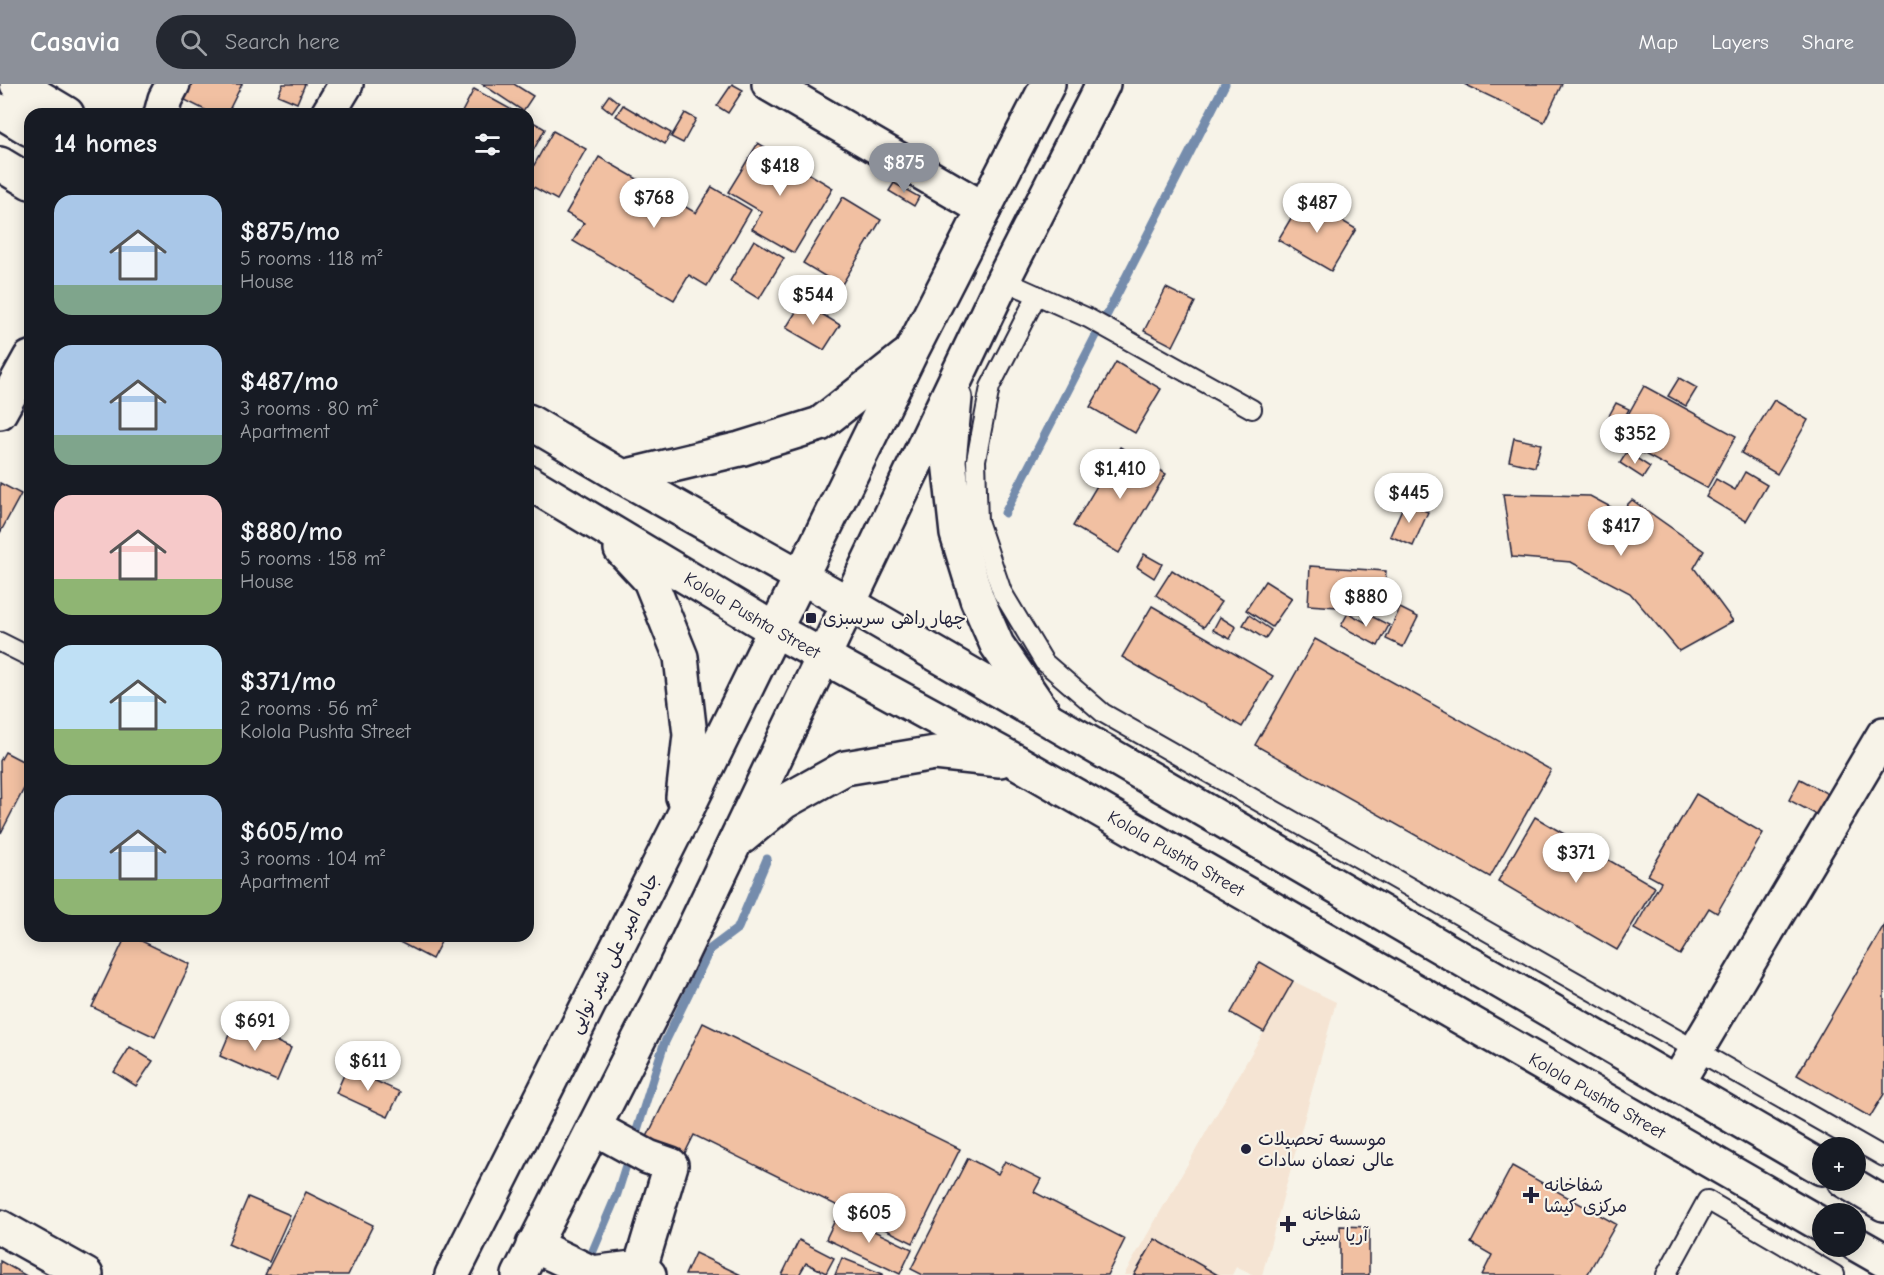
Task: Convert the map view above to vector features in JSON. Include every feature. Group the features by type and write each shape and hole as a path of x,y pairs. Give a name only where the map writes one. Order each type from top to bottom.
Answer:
{"main road":[{"path":"17,84 57,108"},
{"path":"163,108 173,84"},
{"path":"332,108 346,84"},
{"path":"769,84 984,209"},
{"name":"جاده امیر علی شیر نوایی","path":"452,1275 681,820 911,352 1048,84"},
{"path":"519,1275 674,970 1003,280 1103,84"},
{"path":"0,111 24,125"},
{"path":"0,164 24,178"},
{"path":"622,477 740,449 820,424 911,352"},
{"path":"0,412 24,369"},
{"path":"958,375 949,460 957,534 977,599 998,645 1047,718"},
{"path":"534,425 622,477 848,603 1812,1162"},
{"name":"Kolola Pushta Street","path":"534,486 775,630 1017,762 1812,1219"},
{"path":"597,524 650,580 681,657 690,735 681,820"},
{"path":"1677,1083 1884,734"},
{"path":"734,844 784,802 845,768 935,753 1017,762"},
{"path":"533,1245 592,1273 642,1272 659,1161 595,1128"},
{"path":"1862,1191 1884,1204"},
{"path":"0,1227 86,1275"},
{"path":"1866,1250 1884,1260"}],"lane":[{"path":"1003,280 1088,318 1252,409"},
{"path":"1037,295 990,387 976,460 978,521 1002,592 1044,662 1103,713 1884,1157"},
{"path":"0,642 24,654"},
{"path":"1666,1275 1707,1200 1835,1275"}],"shaded area":[{"name":"موسسه تحصیلات عالی نعمان سادات","path":"1293,981 1336,1002 1262,1275 1252,1275 1236,1267 1232,1275 1124,1275"}],"building":[{"path":"190,84 242,84 230,108 201,108 183,99"},
{"path":"283,84 305,84 297,103 278,95"},
{"path":"482,84 514,84 533,96 525,108 518,108"},
{"path":"732,84 743,90 728,113 717,106"},
{"path":"1464,84 1562,84 1544,122"},
{"path":"474,89 508,108 464,108"},
{"path":"609,95 619,103 612,113 602,105"},
{"path":"623,105 671,133 665,144 616,116"},
{"path":"685,113 696,119 683,143 671,137"},
{"path":"534,123 545,129 534,149"},
{"path":"553,131 586,149 557,200 534,187 534,165"},
{"path":"758,143 833,188 794,253 752,229 762,212 728,192"},
{"path":"599,157 696,213 712,187 751,210 707,286 689,275 674,300 573,241 584,223 566,213"},
{"path":"894,183 919,197 914,206 889,191"},
{"path":"843,197 881,220 841,286 803,263"},
{"path":"1303,198 1356,229 1331,271 1278,240"},
{"path":"754,240 784,258 759,299 730,281"},
{"path":"1166,288 1195,302 1173,346 1144,331"},
{"path":"802,302 840,325 824,350 786,328"},
{"path":"1116,362 1161,389 1135,433 1090,407"},
{"path":"1679,378 1697,388 1686,406 1668,396"},
{"path":"1644,386 1736,436 1707,488 1615,438"},
{"path":"1774,400 1808,420 1777,474 1741,453"},
{"path":"1616,403 1629,409 1617,431 1604,425"},
{"path":"1514,438 1541,444 1535,467 1509,461"},
{"path":"1120,447 1166,474 1119,553 1073,526"},
{"path":"1627,452 1650,467 1643,478 1620,463"},
{"path":"1745,472 1767,485 1746,521 1706,497 1716,479 1735,490"},
{"path":"0,483 21,494 0,533"},
{"path":"1503,494 1590,496 1620,512 1632,500 1704,551 1694,568 1733,621 1679,651 1630,593 1571,562 1512,557"},
{"path":"1405,502 1428,512 1413,546 1390,536"},
{"path":"1144,554 1162,564 1154,578 1137,567"},
{"path":"1310,566 1386,571 1383,610 1308,605"},
{"path":"1172,570 1221,602 1204,627 1156,595"},
{"path":"1265,581 1292,598 1272,627 1246,610"},
{"path":"1152,606 1273,676 1242,727 1122,657"},
{"path":"1400,608 1418,617 1403,647 1386,639"},
{"path":"1348,613 1367,623 1371,616 1389,625 1378,646 1341,626"},
{"path":"1249,615 1271,630 1265,639 1243,625"},
{"path":"1220,617 1236,627 1230,639 1213,630"},
{"path":"1315,639 1551,770 1490,877 1255,745"},
{"path":"5,752 24,762 24,789 1,833 0,761"},
{"path":"1800,779 1830,795 1819,816 1789,800"},
{"path":"1696,794 1763,833 1717,913 1709,908 1680,955 1634,929 1661,882 1648,875"},
{"path":"1535,817 1655,887 1617,950 1498,881"},
{"path":"1884,925 1884,1094 1870,1117 1797,1075"},
{"path":"123,942 144,942 190,964 155,1037 92,1007"},
{"path":"399,942 441,942 432,959"},
{"path":"1260,962 1293,981 1264,1032 1231,1013"},
{"path":"234,1023 291,1048 277,1081 220,1056"},
{"path":"703,1023 960,1149 913,1243 694,1135 681,1161 644,1143"},
{"path":"130,1047 153,1061 136,1086 114,1072"},
{"path":"347,1068 400,1092 388,1117 336,1093"},
{"path":"968,1158 998,1174 1005,1161 1041,1179 1034,1192 1125,1239 1107,1275 923,1275 911,1269"},
{"name":"شفاخانه مرکزی کیشا","path":"1512,1166 1616,1224 1587,1275 1482,1275 1492,1255 1471,1243"},
{"path":"306,1192 373,1225 348,1275 265,1275"},
{"path":"248,1197 290,1215 269,1262 228,1244"},
{"path":"838,1214 912,1249 900,1274 826,1239"},
{"path":"1340,1226 1369,1227 1369,1275 1340,1275"},
{"path":"1155,1239 1218,1275 1134,1275"},
{"path":"799,1240 834,1258 826,1273 806,1263 799,1275 782,1275"},
{"path":"695,1253 741,1275 685,1275"},
{"path":"842,1258 883,1274 883,1275 835,1275"},
{"path":"0,1261 25,1275 0,1275"}],"waterway":[{"path":"1005,513 1225,84"},
{"path":"587,1265 617,1194 664,1044 710,949 738,928 767,859"}],"place":[{"name":"چهار راهی سرسبزی","path":"811,618"},
{"name":"موسسه تحصیلات عالی نعمان سادات","path":"1246,1149"},
{"name":"شفاخانه مرکزی کیشا","path":"1531,1195"},
{"name":"شفاخانه آریا سیتی","path":"1288,1224"}]}
